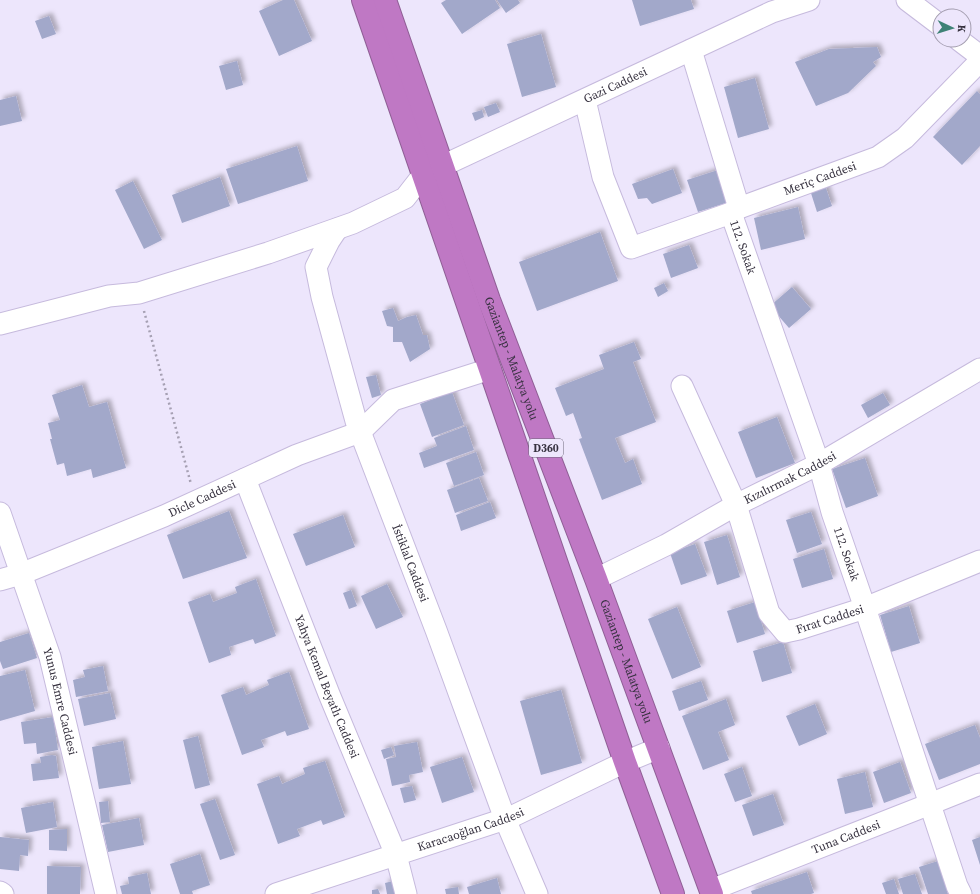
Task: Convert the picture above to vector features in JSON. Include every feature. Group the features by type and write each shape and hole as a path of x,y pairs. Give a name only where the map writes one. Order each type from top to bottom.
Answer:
{"highway":[{"name":"Gaziantep - Malatya yolu","path":"363,0 433,171 489,300 596,579 712,892"},
{"name":"Gaziantep - Malatya yolu","path":"385,0 490,369 625,762 674,894"}],"street":[{"name":"Gazi Caddesi","path":"433,171 772,12 809,0"},
{"path":"907,0 932,19"},
{"path":"970,48 980,56"},
{"name":"112. Sokak","path":"691,50 735,211 819,464 832,512 957,886 961,894"},
{"name":"Meriç Caddesi","path":"585,100 603,177 630,248 735,211 878,157 905,138 980,61"},
{"path":"0,324 109,296 139,293 268,253 353,223 405,198 433,171"},
{"name":"İstiklal Caddesi","path":"336,229 316,266 324,305 356,421 436,630 505,819 537,894"},
{"name":"Dicle Caddesi","path":"0,580 21,574 164,516 297,455 360,432 393,400 490,369"},
{"name":"Kızılırmak Caddesi","path":"596,579 666,545 736,505 819,464 980,369"},
{"path":"682,386 736,505"},
{"name":"Yahya Kemal Beyatlı Caddesi","path":"245,479 329,694 396,855 406,894"},
{"name":"Fırat Caddesi","path":"736,505 769,613 785,632 865,608 980,561"},
{"name":"Yunus Emre Caddesi","path":"0,513 50,657 106,894"},
{"name":"Karacaoğlan Caddesi","path":"276,894 511,817 625,762 659,748"},
{"name":"Tuna Caddesi","path":"712,892 980,784"}],"path":[{"path":"139,293 196,502"}],"building":[{"path":"283,0 294,0 312,41 279,56 259,11"},
{"path":"446,0 495,0 500,8 462,34 441,3"},
{"path":"497,0 518,0 520,3 506,13"},
{"path":"632,0 691,0 694,9 640,26"},
{"path":"49,16 56,34 42,39 35,21"},
{"path":"541,34 556,87 522,97 507,44"},
{"path":"877,47 881,57 873,62 876,66 848,93 816,106 795,62 829,49"},
{"path":"237,61 243,85 226,90 219,66"},
{"path":"755,78 769,129 738,138 724,87"},
{"path":"977,91 980,94 980,146 962,165 933,137"},
{"path":"16,96 22,121 0,126 0,100"},
{"path":"496,103 500,112 488,117 484,107"},
{"path":"482,110 484,117 475,121 472,113"},
{"path":"297,146 308,181 238,204 226,169"},
{"path":"673,169 682,193 652,204 647,198 638,199 632,184"},
{"path":"718,170 729,202 698,212 687,180"},
{"path":"220,177 230,206 182,223 172,195"},
{"path":"133,181 162,240 144,249 115,190"},
{"path":"825,185 832,206 817,212 810,190"},
{"path":"798,207 805,239 761,250 754,218"},
{"path":"600,232 618,281 537,311 519,262"},
{"path":"689,245 698,268 671,278 663,254"},
{"path":"664,283 668,291 658,297 654,288"},
{"path":"792,287 811,309 789,328 770,306"},
{"path":"393,308 398,321 416,315 423,335 427,335 430,349 410,362 402,342 393,342 393,327 387,326 382,311"},
{"path":"634,342 641,359 633,362 656,422 615,438 625,463 633,459 642,484 602,500 579,439 582,438 573,413 566,416 555,388 604,369 599,355"},
{"path":"376,375 381,395 372,398 366,377"},
{"path":"82,385 89,407 107,402 126,468 93,478 91,469 67,476 64,463 57,465 50,439 52,439 48,423 60,420 52,395"},
{"path":"452,392 464,425 432,437 420,404"},
{"path":"883,393 890,405 868,418 861,405"},
{"path":"777,417 795,463 756,478 738,432"},
{"path":"466,426 474,450 424,468 419,453 437,446 434,438"},
{"path":"476,452 484,475 454,486 446,463"},
{"path":"865,458 878,496 846,508 832,469"},
{"path":"479,478 488,501 455,513 447,490"},
{"path":"490,502 496,518 461,531 456,515"},
{"path":"229,511 247,558 183,579 167,535"},
{"path":"811,512 822,544 797,553 786,520"},
{"path":"343,515 355,547 306,566 293,534"},
{"path":"727,535 740,577 717,585 704,542"},
{"path":"695,544 707,576 681,585 670,553"},
{"path":"824,549 833,579 802,588 793,559"},
{"path":"256,579 276,636 255,644 253,639 229,647 231,655 209,663 188,602 210,594 213,602 237,593 235,587"},
{"path":"387,584 403,617 376,629 361,596"},
{"path":"351,590 357,606 349,609 343,593"},
{"path":"755,602 765,634 737,643 727,611"},
{"path":"909,606 920,643 891,652 880,615"},
{"path":"677,607 701,667 672,679 648,619"},
{"path":"29,633 37,658 3,669 0,661 0,642"},
{"path":"783,642 792,673 762,682 753,651"},
{"path":"103,666 108,691 76,697 73,680 85,677 83,670"},
{"path":"25,670 35,711 0,721 0,676"},
{"path":"289,672 309,729 287,736 285,731 261,740 264,747 242,755 221,695 243,687 246,695 269,685 267,680"},
{"path":"701,681 708,700 679,711 672,691"},
{"path":"561,690 582,763 541,775 520,701"},
{"path":"110,693 116,719 84,726 78,699"},
{"path":"726,699 735,725 718,732 729,760 703,770 682,716"},
{"path":"815,704 827,734 799,746 786,716"},
{"path":"53,717 58,750 37,754 36,743 24,744 21,722"},
{"path":"975,725 980,738 980,764 939,780 925,744"},
{"path":"198,736 210,785 195,789 183,740"},
{"path":"123,741 131,784 99,789 92,747"},
{"path":"417,742 423,772 409,775 410,782 392,786 386,759 396,757 394,746"},
{"path":"391,747 394,755 384,759 381,750"},
{"path":"52,755 56,756 59,778 33,781 31,764 41,763 40,757"},
{"path":"462,757 474,792 442,803 430,767"},
{"path":"325,761 345,817 323,825 321,820 297,829 300,836 278,844 257,784 279,776 282,784 305,774 303,768"},
{"path":"900,762 911,793 884,803 873,772"},
{"path":"742,767 752,796 735,802 724,774"},
{"path":"865,772 873,807 845,814 837,779"},
{"path":"412,786 416,800 404,803 400,788"},
{"path":"773,794 784,825 753,836 742,805"},
{"path":"215,799 235,855 220,860 200,804"},
{"path":"108,801 110,822 101,823 99,802"},
{"path":"53,802 57,827 26,833 21,808"},
{"path":"139,818 144,845 108,852 102,825"},
{"path":"67,829 67,851 49,850 49,830"},
{"path":"0,837 29,840 28,856 20,855 19,871 0,869"},
{"path":"980,837 980,865 972,840"},
{"path":"200,854 210,885 192,891 193,894 180,894 170,864"},
{"path":"938,861 948,894 928,894 919,867"},
{"path":"47,866 81,867 80,894 47,894"},
{"path":"807,872 814,893 752,894 751,891"},
{"path":"147,873 151,894 122,894 120,886 129,884 128,877"},
{"path":"915,874 922,894 903,894 898,879"},
{"path":"497,878 501,894 469,894 467,887"},
{"path":"401,879 404,894 387,894 385,883"},
{"path":"894,879 899,894 886,894 882,883"},
{"path":"458,887 459,894 446,894 445,889"},
{"path":"378,889 380,894 372,894 372,890"}]}
